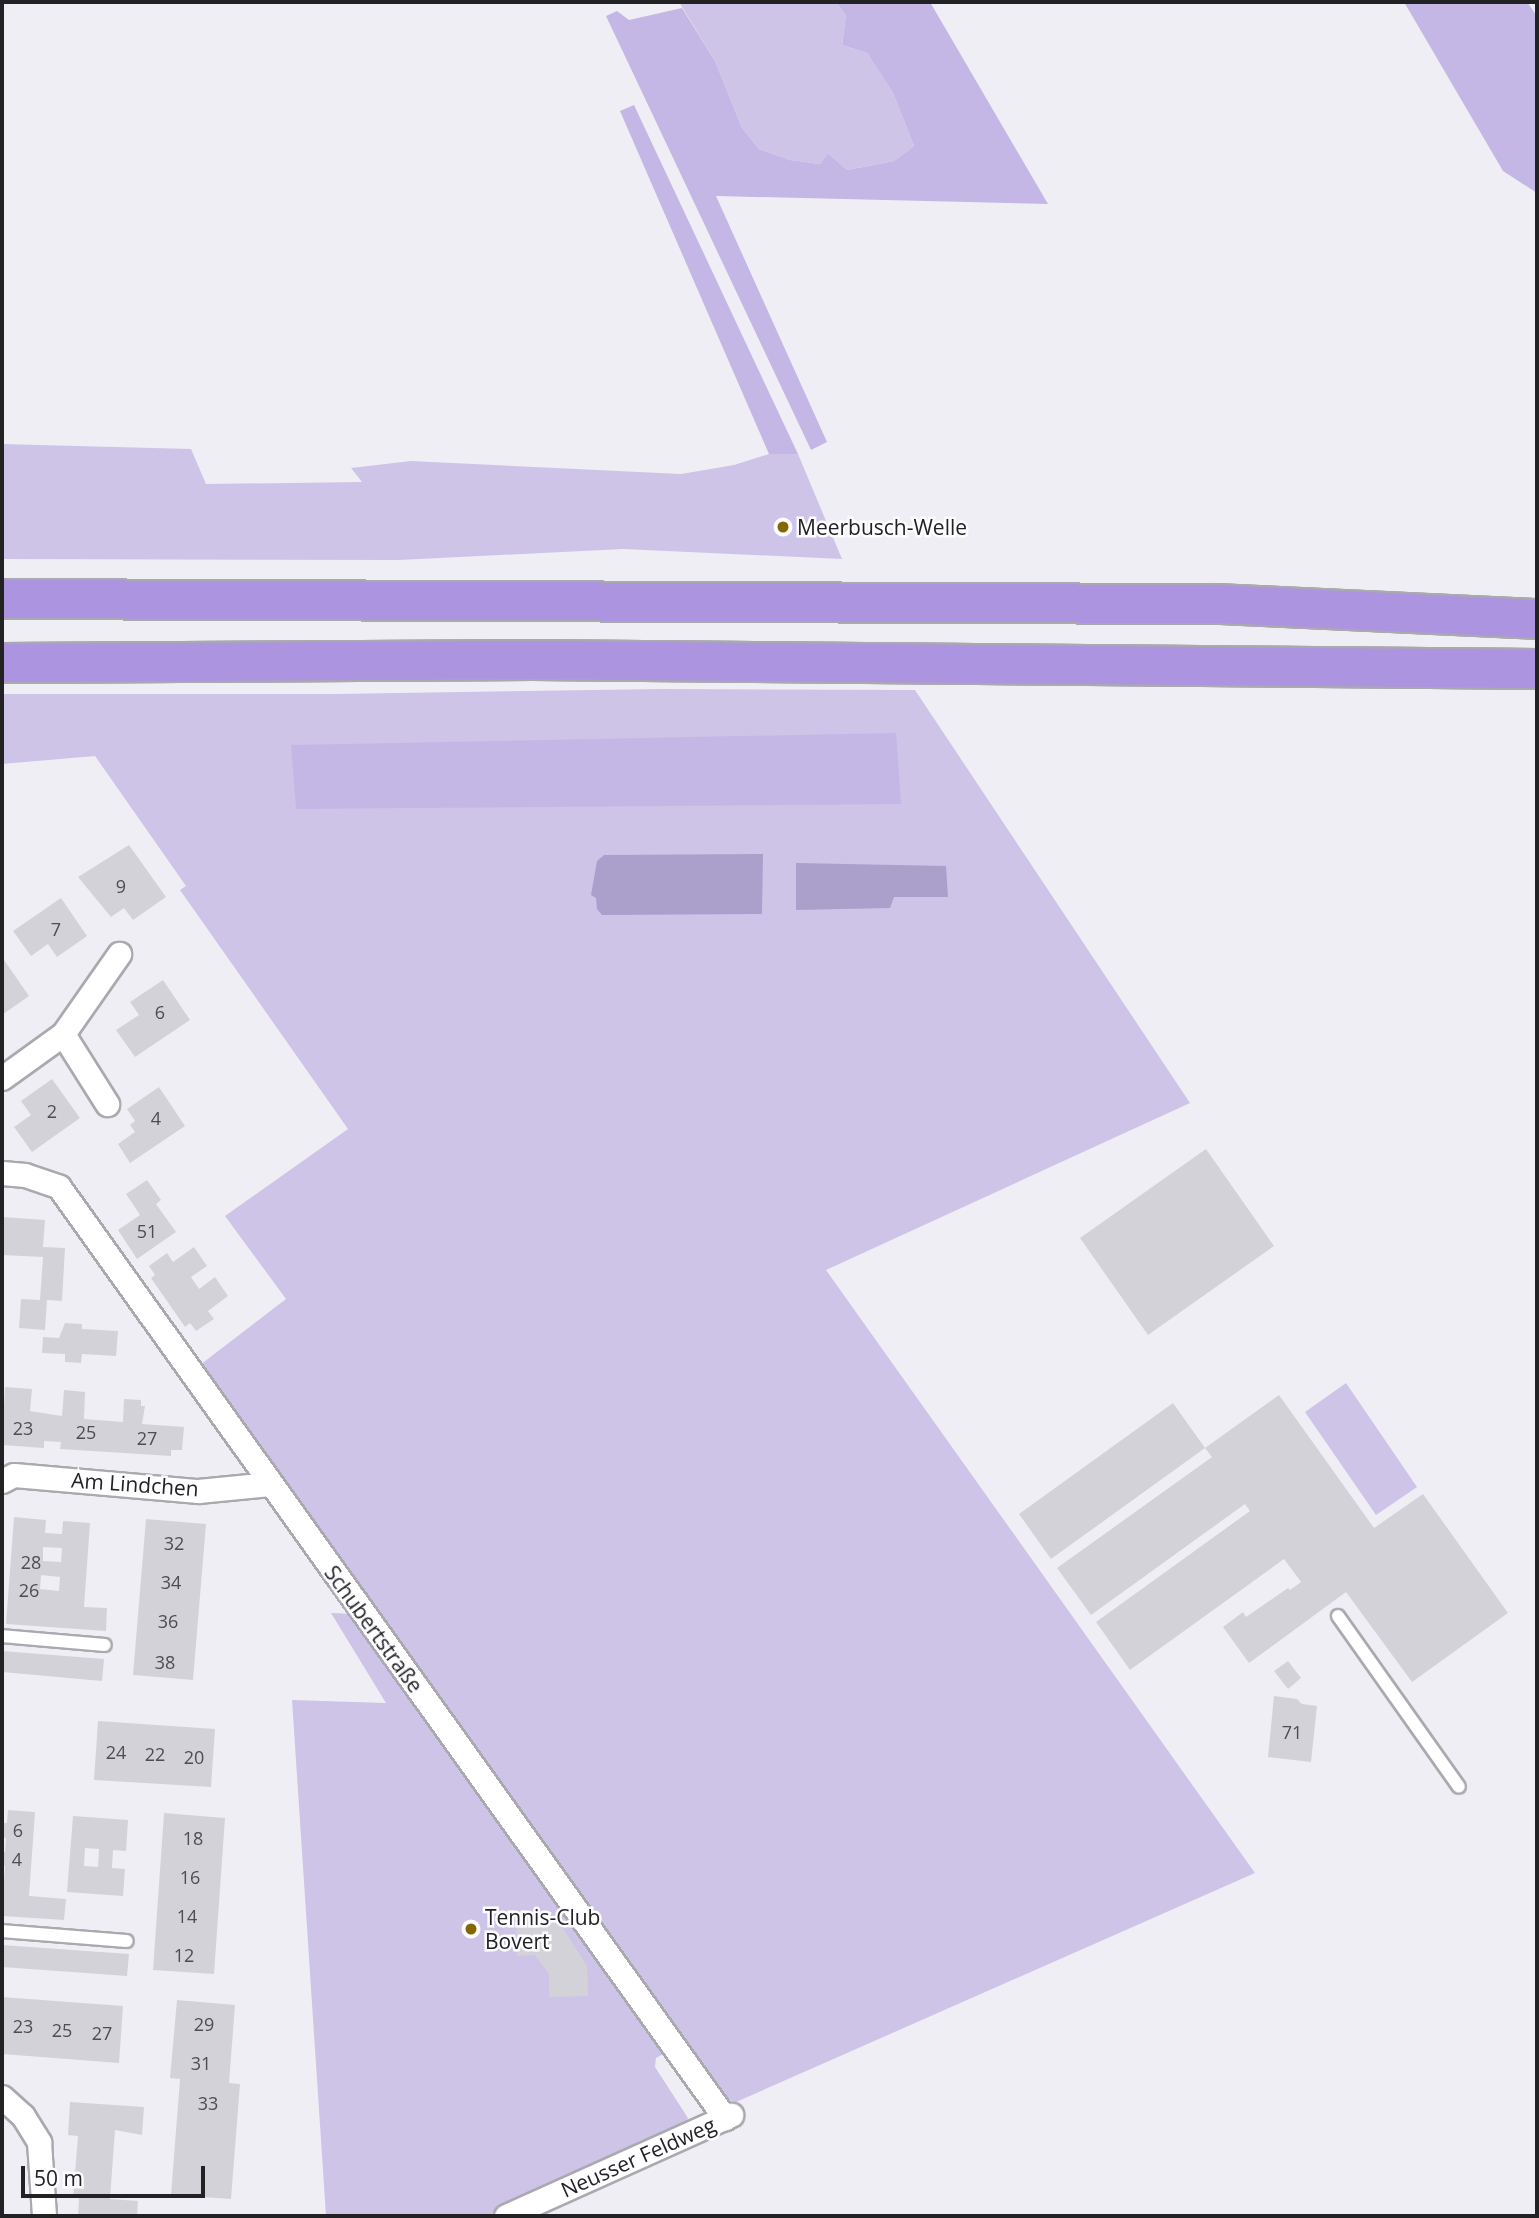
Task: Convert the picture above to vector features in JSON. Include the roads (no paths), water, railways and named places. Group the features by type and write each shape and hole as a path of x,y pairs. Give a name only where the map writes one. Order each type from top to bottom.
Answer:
{"highway":[{"path":"2,573 27,574 119,599"},
{"path":"2,599 1219,604 1537,619"},
{"path":"11,666 533,660 1537,669"}],"street":[{"path":"2,1078 63,1034 118,954"},
{"path":"63,1034 107,1104"},
{"name":"Schubertstraße","path":"2,1173 25,1175 59,1188 728,2116"},
{"name":"Am Lindchen","path":"2,1481 14,1475 198,1491 270,1484"},
{"path":"2,2096 23,2116 40,2142 44,2216"},
{"name":"Neusser Feldweg","path":"506,2216 728,2116"}],"lane":[{"path":"1338,1616 1459,1787"},
{"path":"2,1636 105,1645"},
{"path":"2,1931 127,1941"}],"place":[{"name":"Meerbusch-Welle","path":"783,527"},
{"name":"Tennis-Club Bovert","path":"471,1929"}]}
